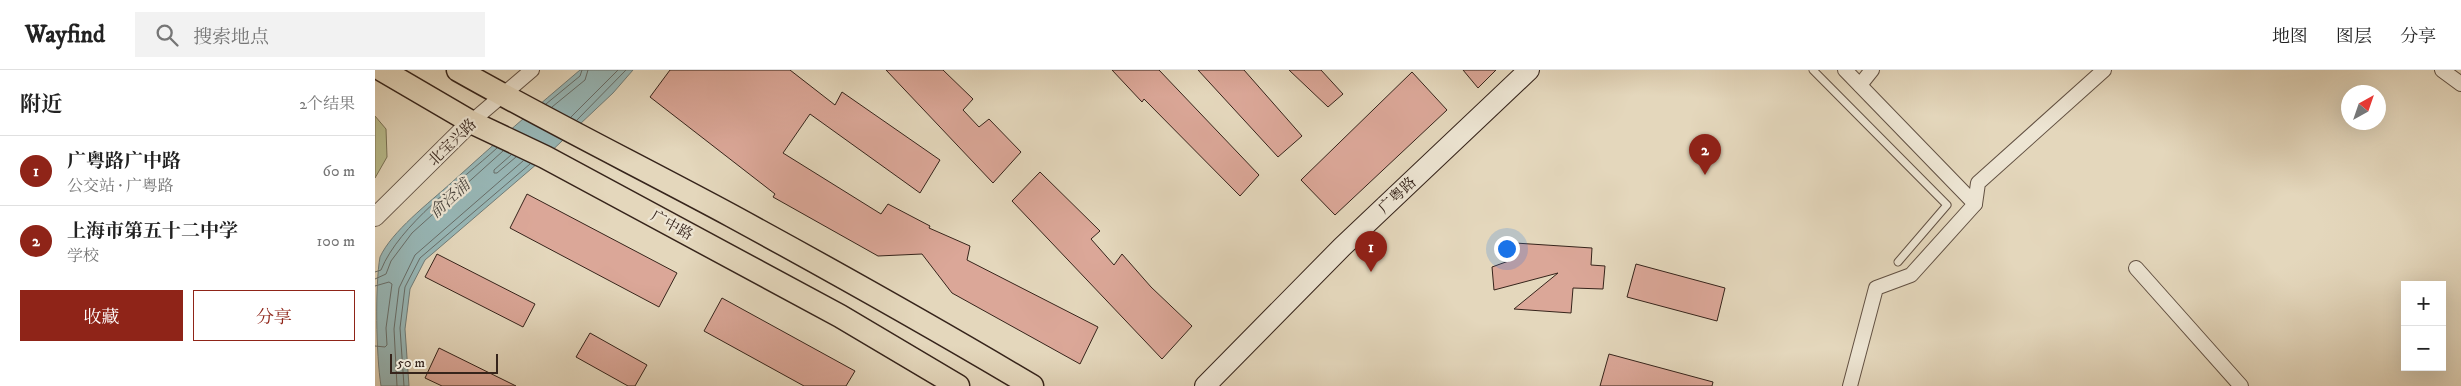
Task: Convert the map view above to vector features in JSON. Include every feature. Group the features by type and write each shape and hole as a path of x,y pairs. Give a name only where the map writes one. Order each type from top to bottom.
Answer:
{"main road":[{"name":"广中路","path":"382,70 471,122 545,157 840,316 958,386"},
{"path":"458,70 919,319 1032,386"},
{"name":"广粤路","path":"1205,386 1342,247 1529,70"}],"street":[{"name":"北宝兴路","path":"375,217 471,122 532,70"},
{"path":"1845,70 1975,204"},
{"path":"1860,85 1871,70"},
{"path":"1851,386 1876,288 1911,275 1975,204 1978,183 2104,70"},
{"path":"2442,70 2461,84"},
{"path":"2137,268 2241,386"}],"lane":[{"path":"1813,70 1947,205 1898,262"}],"green space":[{"path":"375,116 386,129 387,157 375,178"}],"water":[{"name":"俞泾浦","path":"580,70 633,70 613,93 545,157 425,260 410,289 405,329 409,386 381,386 377,339 377,285 380,257 386,247 402,227 422,208"}],"building":[{"path":"670,70 790,70 835,105 842,92 940,160 920,193 810,114 783,153 881,214 888,204 930,226 929,228 970,246 967,260 1098,327 1080,364 952,293 922,254 878,256 773,197 775,194 650,97"},
{"path":"886,70 943,70 973,99 963,110 979,127 989,119 1021,152 993,183"},
{"path":"1112,70 1159,70 1259,175 1240,196 1144,99 1142,102"},
{"path":"1198,70 1244,70 1302,136 1278,157"},
{"path":"1289,70 1321,70 1343,94 1328,107"},
{"path":"1463,70 1496,70 1478,88"},
{"path":"1412,72 1447,110 1335,215 1301,180"},
{"path":"1040,172 1100,231 1091,239 1114,265 1122,254 1151,287 1192,326 1162,359 1012,201"},
{"path":"527,194 677,273 659,307 510,228"},
{"path":"1515,243 1592,248 1591,265 1605,266 1603,289 1573,288 1571,313 1514,309 1558,273 1494,290 1492,267 1514,259"},
{"path":"437,254 535,304 523,327 425,277"},
{"path":"1636,264 1725,288 1717,321 1627,297"},
{"path":"722,298 855,371 846,386 804,386 704,331"},
{"path":"590,333 647,365 635,386 628,386 576,357"},
{"path":"439,348 516,386 442,386 425,378"},
{"path":"1609,354 1713,382 1712,386 1600,386"}],"place":[{"name":"上海市第五十二中学","path":"1705,175"},
{"name":"广粤路广中路","path":"1371,272"}]}
